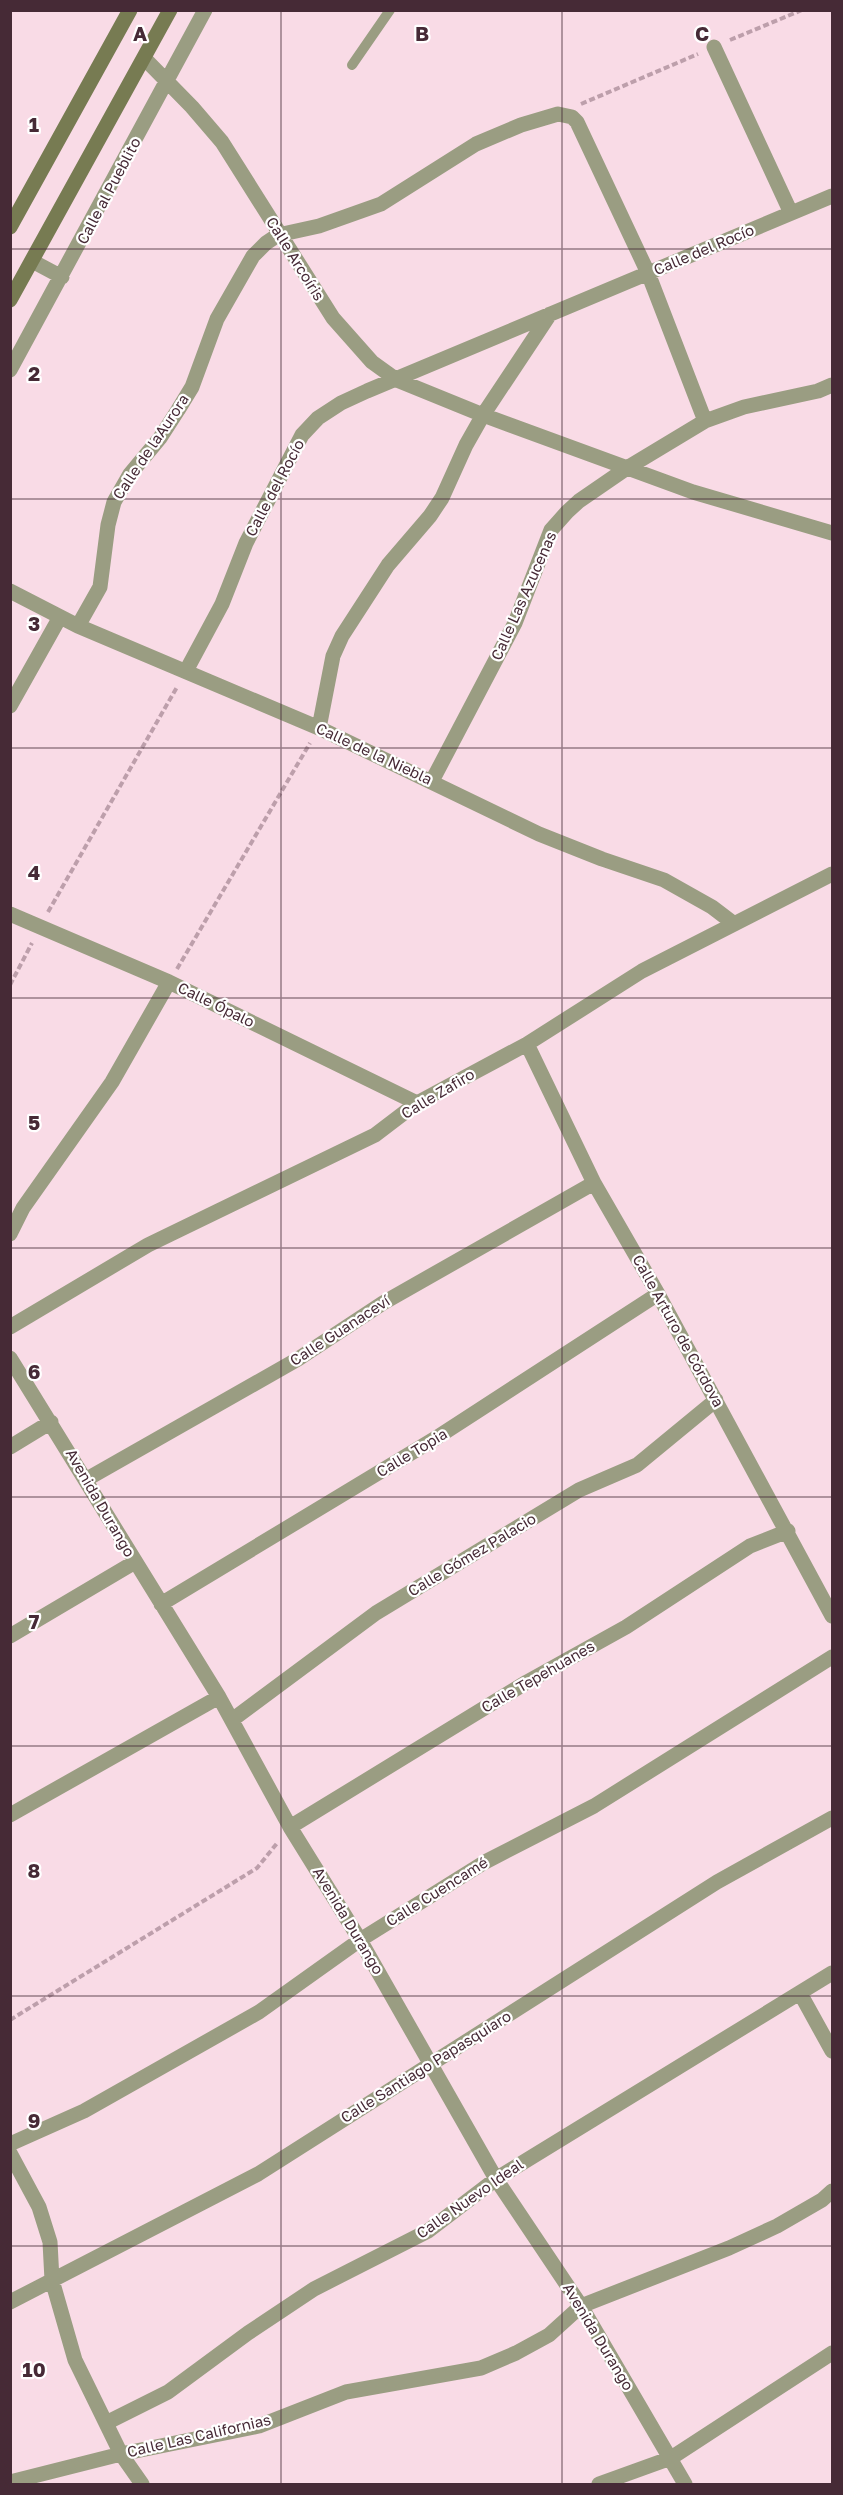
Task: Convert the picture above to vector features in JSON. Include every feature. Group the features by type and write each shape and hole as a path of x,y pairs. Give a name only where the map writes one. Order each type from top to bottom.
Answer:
{"main road":[{"path":"10,227 130,10"},
{"path":"10,300 170,10"}],"street":[{"name":"Calle al Pueblito","path":"10,370 205,10"},
{"path":"714,47 791,213"},
{"name":"Calle Arcoíris","path":"145,59 222,142 278,235 346,334 372,362 397,380 483,415 693,492 832,533"},
{"path":"558,114 572,117 577,122 648,273 705,421"},
{"name":"Calle de laAurora","path":"78,626 100,587 108,525 114,502 130,474 160,438 192,387 217,319 253,256 278,235 319,226 381,204 476,144 521,125 558,114"},
{"name":"Calle del Rocío","path":"186,671 222,604 246,543 302,435 318,418 341,403 832,196"},
{"path":"33,261 62,277"},
{"path":"319,728 333,656 342,636 388,564 430,516 442,498 466,445 483,415 550,314"},
{"name":"Calle Las Azucenas","path":"432,781 515,623 551,530 579,501 627,468 705,421 744,407 818,391 832,385"},
{"name":"Calle de la Niebla","path":"10,591 78,626 319,728 540,834 602,859 664,880 712,907 733,923"},
{"path":"10,706 60,617"},
{"name":"Calle Zafiro","path":"10,1327 148,1245 375,1135 417,1102 527,1044 642,971 832,874"},
{"name":"Calle Ópalo","path":"10,914 169,982 417,1102"},
{"path":"10,1234 23,1208 112,1082 169,982"},
{"name":"Calle Arturo de Córdova","path":"527,1044 594,1183 658,1294 832,1616"},
{"name":"Calle Guanaceví","path":"87,1479 298,1359 383,1303 594,1183"},
{"name":"Calle Topia","path":"161,1604 436,1438 658,1294"},
{"name":"Avenida Durango","path":"10,1358 87,1479 135,1562 219,1697 290,1827 360,1941 496,2179 581,2306 685,2484"},
{"name":"Calle Gómez Palacio","path":"232,1720 376,1613 579,1490 637,1465 716,1400"},
{"path":"10,1447 51,1422"},
{"name":"Calle Tepehuanes","path":"290,1827 527,1682 626,1627 750,1546 788,1531"},
{"path":"10,1636 135,1562"},
{"name":"Calle Cuencamé","path":"10,2144 84,2111 259,2012 360,1941 507,1849 594,1806 832,1656"},
{"path":"10,1815 219,1697"},
{"name":"Calle Santiago Papasquiaro","path":"10,2302 258,2174 717,1882 832,1818"},
{"name":"Calle Nuevo Ideal","path":"106,2423 168,2392 314,2289 428,2231 496,2179 832,1973"},
{"path":"800,1993 832,2051"},
{"path":"10,2152 39,2207 50,2242 52,2280 65,2332 75,2360 121,2454 142,2484"},
{"path":"581,2306 729,2248 777,2226 822,2200 832,2191"},
{"name":"Calle Las Californias","path":"10,2482 121,2454 259,2426 346,2392 481,2368 549,2335 581,2306"},
{"path":"599,2484 671,2458 832,2353"}],"lane":[{"path":"352,65 390,10"}],"path":[{"path":"558,114 802,10"},
{"path":"10,985 186,671"},
{"path":"169,982 319,728"},
{"path":"10,2020 257,1868 290,1827"}]}
